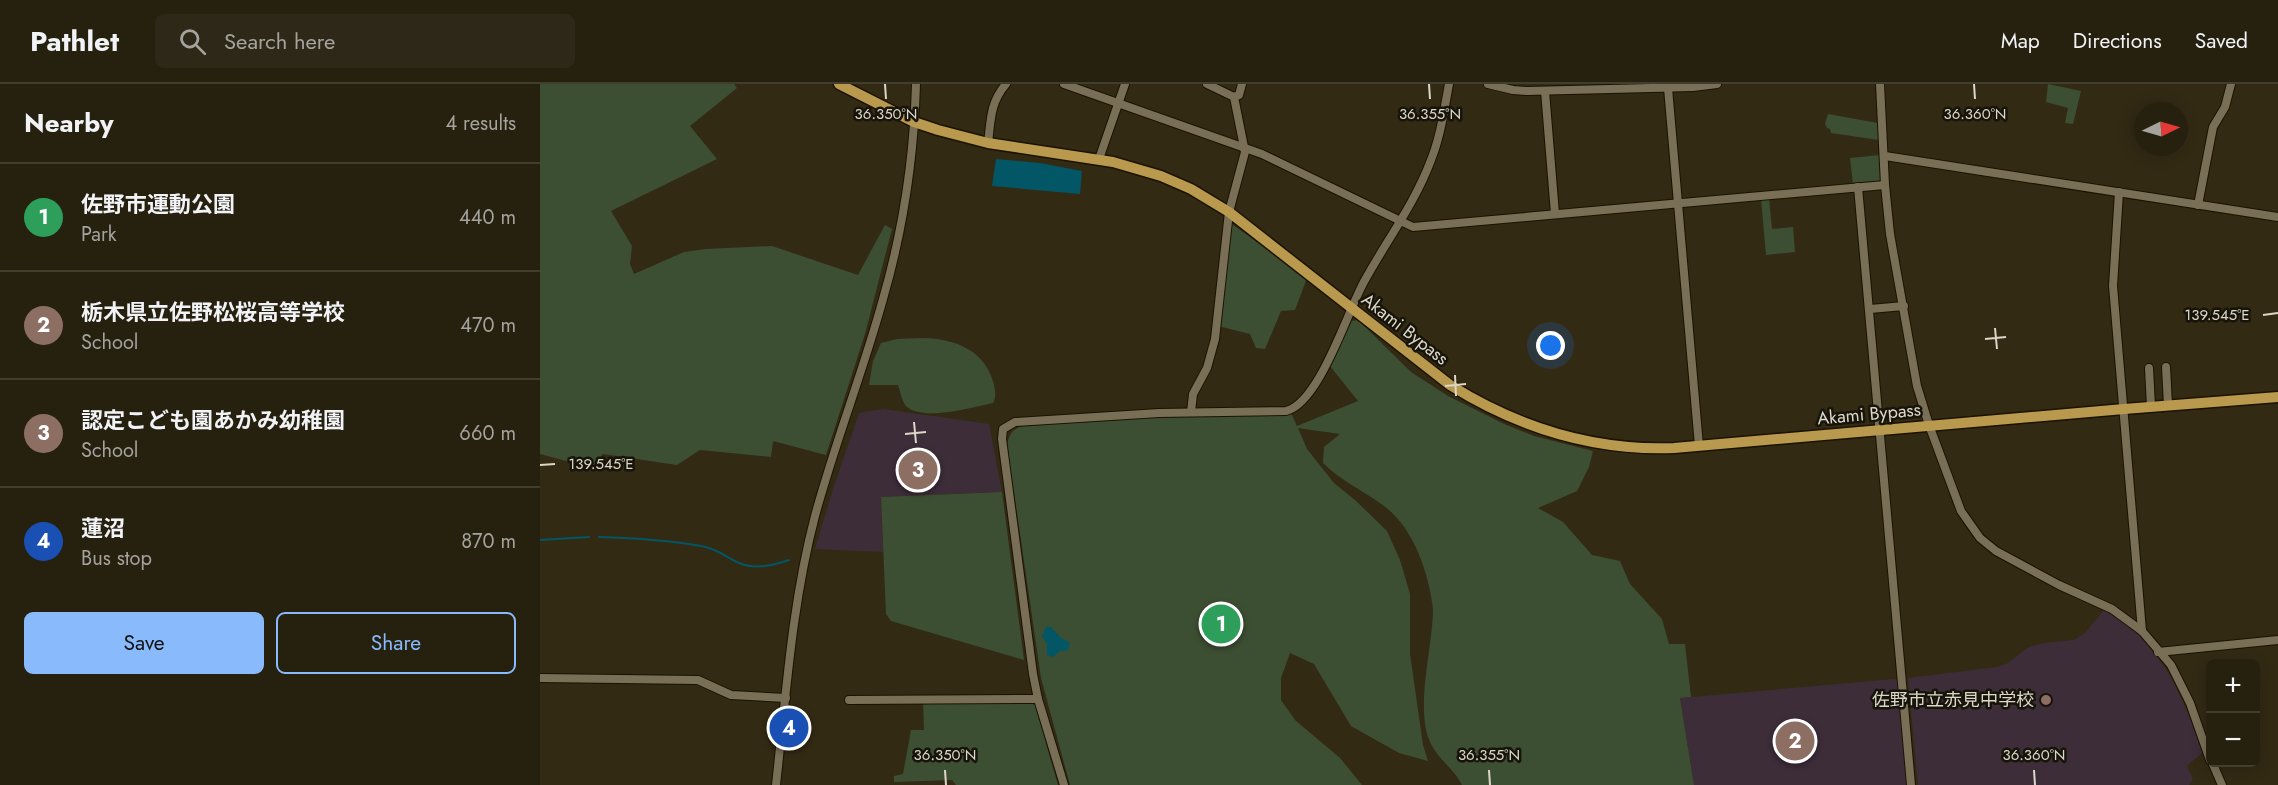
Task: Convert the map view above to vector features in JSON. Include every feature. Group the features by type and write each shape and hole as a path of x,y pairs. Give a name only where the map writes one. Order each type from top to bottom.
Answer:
{"main road":[{"name":"Akami Bypass","path":"839,84 914,122 956,135 988,143 1099,159 1161,176 1191,189 1229,212 1450,385 1516,421 1552,434 1604,445 1655,449 2168,405 2278,398"}],"street":[{"path":"776,785 793,629 809,540 892,266 905,199 916,84"},
{"path":"988,143 993,105 996,96 1006,84"},
{"path":"1099,159 1125,84"},
{"path":"1207,84 1234,98"},
{"path":"1234,98 1239,95 1242,84"},
{"path":"1064,785 1038,699 1020,580 1002,439 1003,429 1015,422 1294,409 1304,399 1323,369 1353,308 1360,288 1400,221 1430,162 1439,139 1449,84"},
{"path":"1488,84 1513,90 1545,91 1717,84"},
{"path":"1880,84 1885,185 1895,265 1917,386 1960,511 1986,544 2007,558 2112,609 2142,631 2171,665 2190,703 2206,747"},
{"path":"2198,205 2213,127 2225,107 2231,84"},
{"path":"1070,85 1290,165 1413,227 1885,185"},
{"path":"1666,87 1699,446"},
{"path":"1545,91 1555,214"},
{"path":"1191,412 1193,394 1206,368 1215,339 1229,212 1245,152 1234,98"},
{"path":"1885,156 2278,217"},
{"path":"1858,187 1911,785"},
{"path":"2119,192 2113,286 2142,631"},
{"path":"1869,309 1904,306"},
{"path":"2166,367 2168,405"},
{"path":"2149,368 2151,407"},
{"path":"2158,652 2278,640"},
{"path":"540,678 698,680 731,695 786,698"},
{"path":"849,700 1038,699"},
{"path":"2214,767 2222,785"}],"shaded area":[{"path":"883,409 989,424 1002,492 881,497 883,552 815,549 859,413"},
{"name":"佐野市立赤見中学校","path":"2105,609 2143,637 2171,677 2192,722 2202,753 2187,766 2193,779 2189,785 1918,785 1908,678 1997,667 2008,663 2027,648 2043,643 2074,640 2085,633"},
{"path":"1895,679 1898,681 1907,785 1694,785 1680,698"}],"green space":[{"path":"540,84 734,84 737,88 690,126 717,159 611,211 632,246 630,264 634,274 684,252 772,246 858,275 885,225 892,229 865,334 826,455 773,441 771,457 700,450 677,465 603,454 592,468 540,454"},
{"path":"2048,84 2081,91 2073,124 2065,123 2068,108 2046,102"},
{"path":"1828,114 1878,123 1879,140 1831,133 1825,124"},
{"path":"1880,155 1883,181 1853,184 1850,158"},
{"path":"1769,198 1772,229 1793,227 1795,252 1766,255 1761,199"},
{"path":"1229,222 1307,278 1295,310 1281,311 1265,349 1256,348 1250,334 1218,326"},
{"path":"1358,320 1411,372 1448,396 1534,436 1593,451 1589,467 1577,491 1538,508 1563,522 1592,555 1620,561 1630,584 1662,619 1669,644 1685,644 1691,697 1680,698 1694,785 1462,785 1434,750 1426,730 1424,697 1433,609 1424,567 1412,539 1395,515 1323,463 1324,447 1340,434 1298,428 1307,449 1334,483 1387,531 1400,560 1410,594 1410,654 1423,745 1428,761 1399,753 1351,726 1314,664 1290,653 1281,678 1281,700 1295,720 1340,758 1362,785 1070,785 1041,678 1007,444 1011,434 1026,425 1157,417 1291,413 1297,426 1358,401 1330,366 1351,321"},
{"path":"923,338 956,344 975,354 988,370 993,381 995,395 993,403 948,412 924,413 906,406 898,385 869,385 873,361 881,343 897,339"},
{"path":"1002,492 1024,660 891,621 886,614 881,497"},
{"path":"923,702 1030,703 1035,705 1058,785 956,785 952,780 894,782 894,776 903,774 911,730 924,730"}],"water":[{"path":"996,159 1040,163 1082,171 1080,194 992,186"},
{"path":"1046,627 1051,627 1061,638 1070,643 1068,650 1060,651 1053,657 1047,655 1047,644 1042,636"}],"waterway":[{"path":"540,540 589,537"},
{"path":"599,537 701,546 751,566 771,565 789,560"}],"place":[{"name":"認定こども園あかみ幼稚園","path":"918,470"},
{"name":"佐野市運動公園","path":"1221,624"},
{"name":"佐野市立赤見中学校","path":"2046,700"},
{"name":"蓮沼","path":"789,728"},
{"name":"栃木県立佐野松桜高等学校","path":"1795,741"}]}
